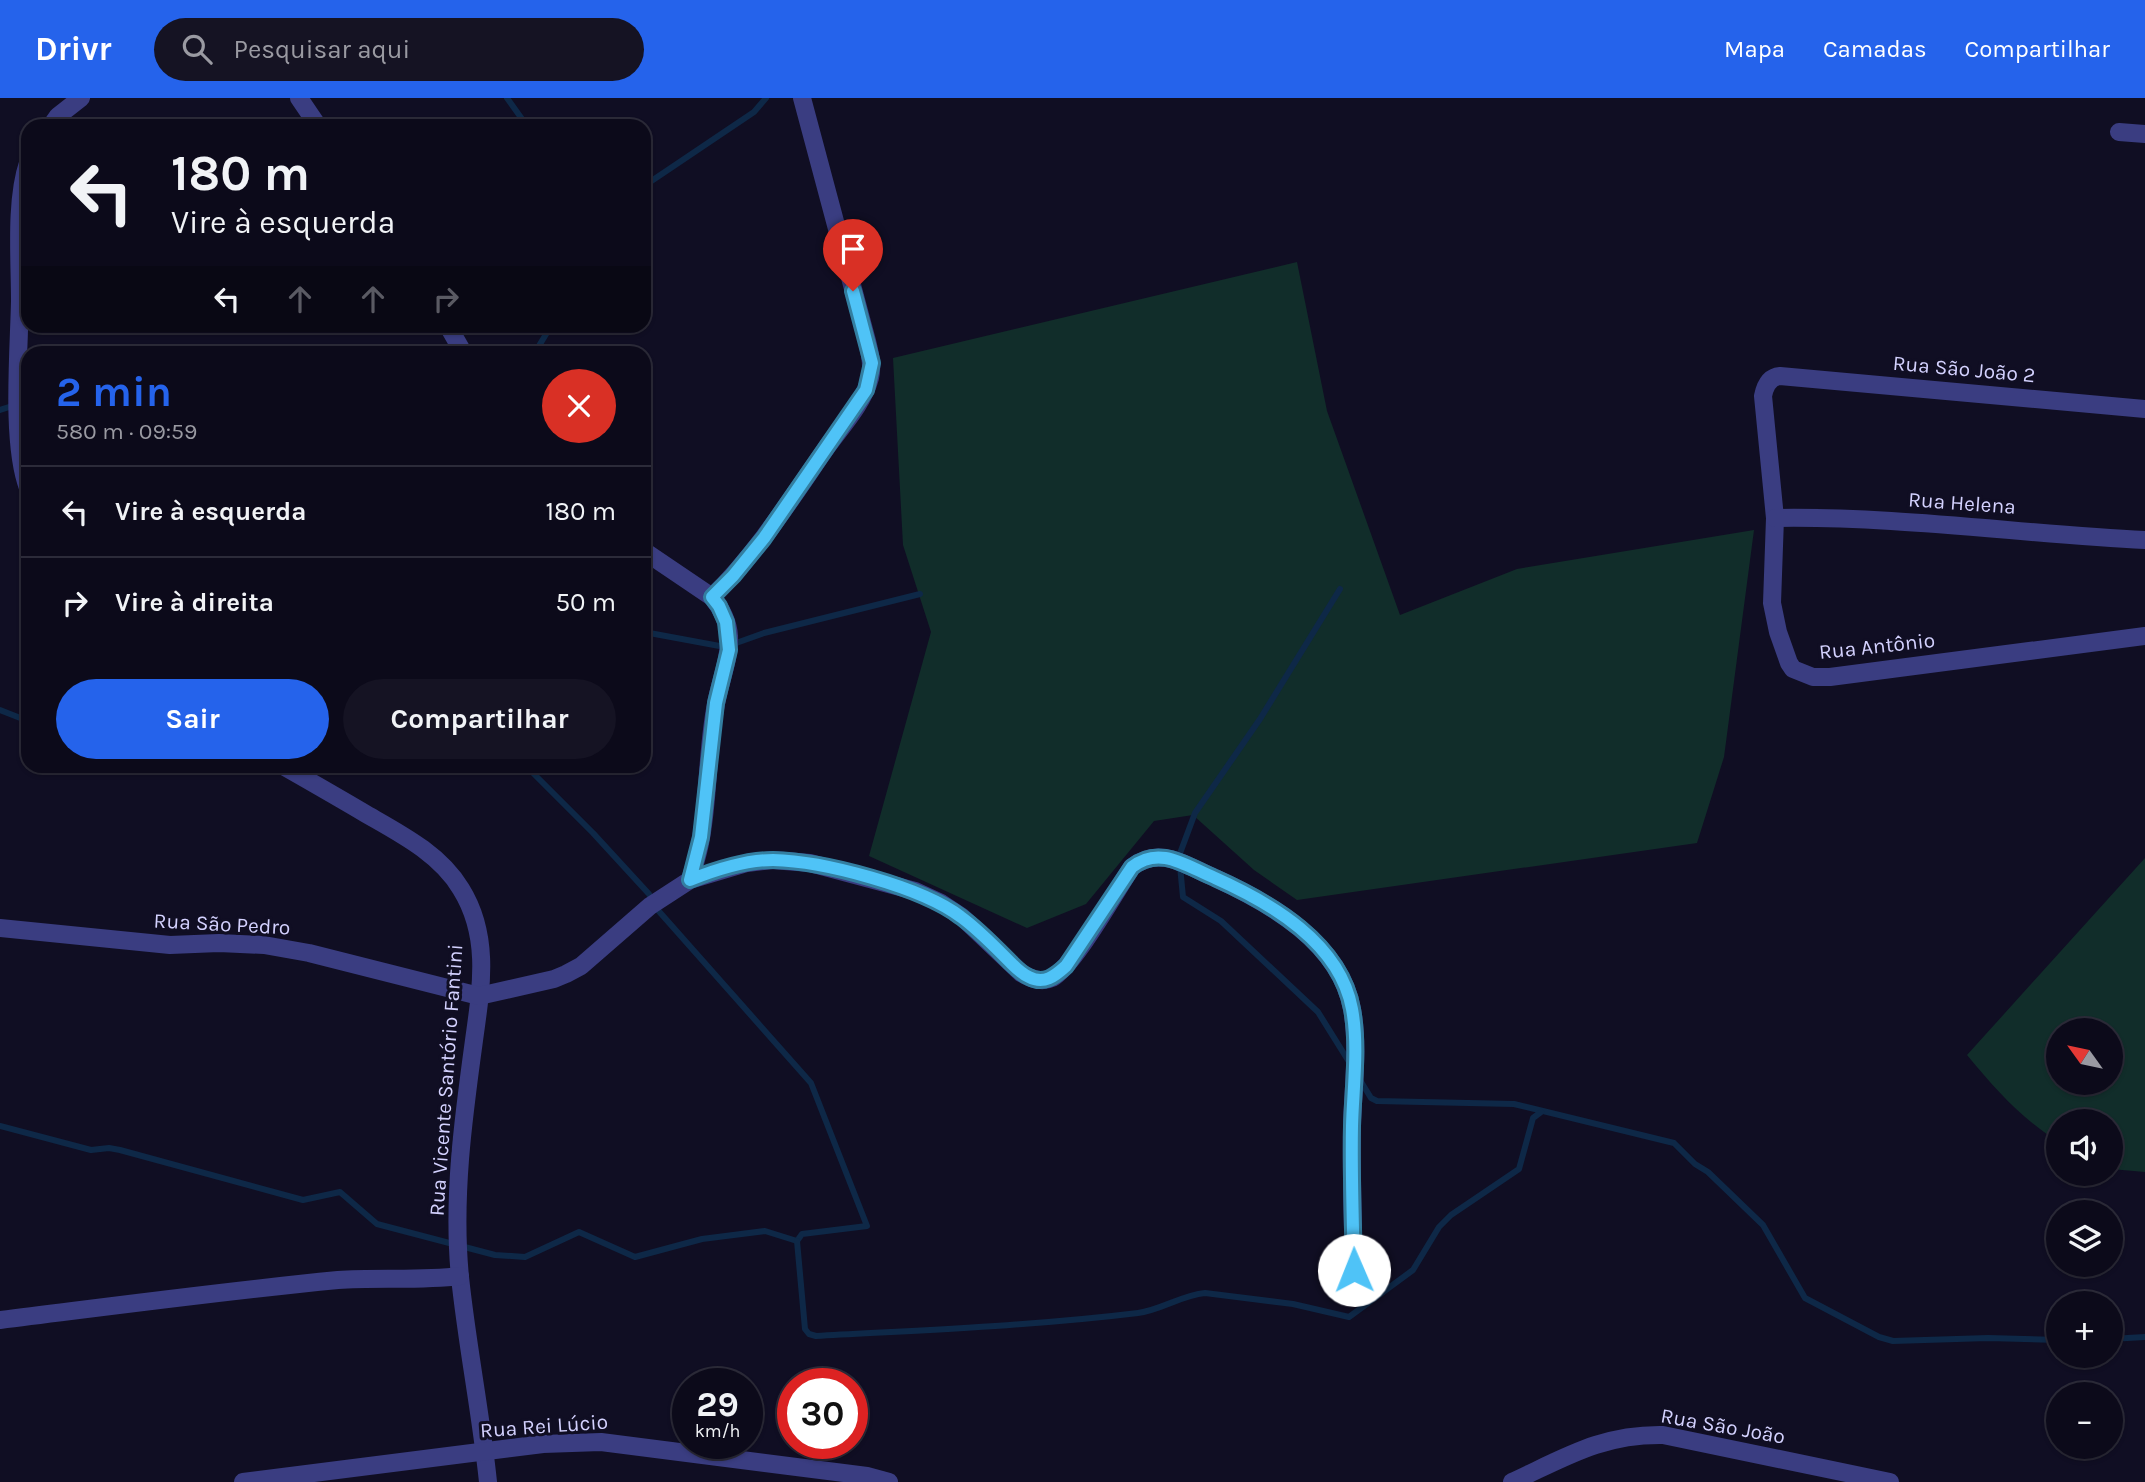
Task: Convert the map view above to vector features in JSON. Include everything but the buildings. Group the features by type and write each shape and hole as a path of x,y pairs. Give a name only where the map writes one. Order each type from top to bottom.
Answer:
{"street":[{"path":"56,119 81,98"},
{"path":"299,98 313,119"},
{"path":"712,597 764,538 857,406 870,377 872,363 867,341 802,98"},
{"path":"2119,132 2145,134"},
{"path":"21,218 21,453"},
{"name":"Rua Antônio","path":"1780,376 1775,376 1767,383 1763,396 1775,518 1772,603 1778,632 1788,663 1793,669 1803,674 1830,677 2145,636"},
{"name":"Rua São João 2","path":"1780,376 2145,409"},
{"name":"Rua Helena","path":"1775,518 1823,517 2145,540"},
{"path":"651,556 712,597 726,622 729,650 716,703 701,837 690,880"},
{"name":"Rua Vicente Santório Fantini","path":"296,773 419,846 441,864 460,886 479,927 482,955 461,1143 458,1216 460,1276 488,1482"},
{"path":"479,996 554,979 581,966 650,906 690,880 747,863 772,860 810,863 915,891 941,903 962,918 1021,973 1039,980 1055,977 1066,966 1132,867 1153,856 1168,858 1254,896 1300,928 1322,950 1349,995 1355,1035 1352,1128 1354,1270"},
{"name":"Rua São Pedro","path":"0,928 170,945 264,945 320,956 479,996"},
{"path":"0,1320 287,1285 342,1280 432,1280 460,1276"},
{"name":"Rua São João","path":"1513,1482 1598,1443 1640,1435 1663,1435 1890,1482"},
{"name":"Rua Rei Lúcio","path":"243,1482 543,1444 601,1441 867,1476 889,1482"}],"green space":[{"path":"1297,262 1327,411 1400,615 1517,569 1754,530 1724,757 1697,843 1297,900 1254,870 1193,815 1154,821 1086,904 1027,928 869,856 931,632 903,545 893,358"},
{"path":"2145,858 2145,1172 2123,1170 2123,1109 2046,1109 2046,1133 2009,1102 1967,1055"}],"waterway":[{"path":"507,98 522,119"},
{"path":"651,181 754,112 766,98"},
{"path":"539,346 547,333"},
{"path":"0,410 21,403"},
{"path":"1340,589 1260,719 1195,813 1179,856 1183,897 1221,921 1318,1012 1351,1065"},
{"path":"651,633 725,647 764,633 920,594"},
{"path":"0,710 21,718"},
{"path":"533,773 649,894 656,908 811,1083 867,1226 802,1234 797,1241"},
{"path":"1360,1080 1371,1098 1377,1101 1514,1104 1674,1143 1763,1225 1805,1298 1879,1337 1893,1341 1988,1338 2046,1340"},
{"path":"797,1241 805,1329 816,1336 977,1327 1138,1313 1205,1293 1293,1304 1349,1317 1413,1270 1439,1227 1451,1215 1519,1169 1533,1118 1541,1112"},
{"path":"0,1126 91,1150 120,1150 303,1200 340,1192 377,1224 495,1255 525,1257 579,1232 635,1257 702,1239 765,1231 797,1241"},
{"path":"2123,1338 2145,1337"}],"route":[{"path":"853,291 872,363 866,390 764,538 712,597 726,622 729,650 716,703 701,837 690,880 747,863 772,860 810,863 915,891 941,903 962,918 1021,973 1039,980 1055,977 1066,966 1132,867 1141,860 1153,856 1168,858 1254,896 1300,928 1322,950 1349,995 1355,1035 1352,1128 1354,1270"}]}
